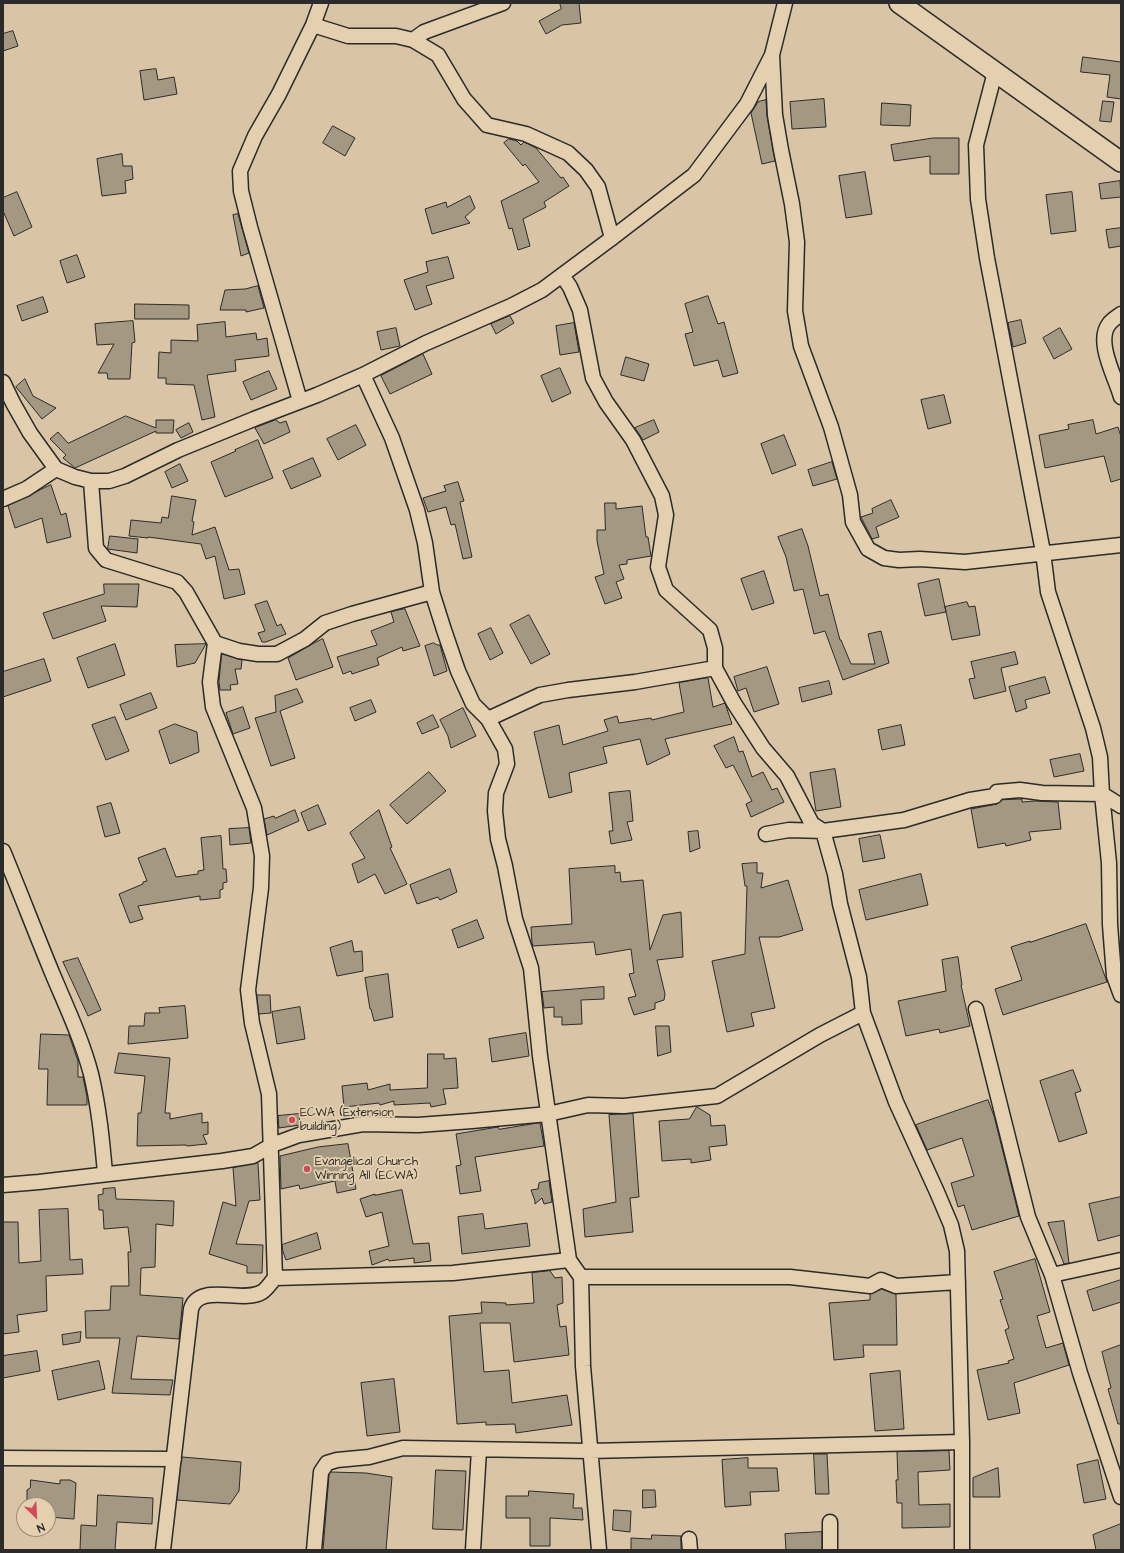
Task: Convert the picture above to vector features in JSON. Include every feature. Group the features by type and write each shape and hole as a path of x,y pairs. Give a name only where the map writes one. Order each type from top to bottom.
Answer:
{"main road":[{"path":"900,3 1121,162"}],"street":[{"path":"300,401 250,227 241,191 240,171 255,136 279,94 313,25 321,3"},
{"path":"413,40 424,32 503,3"},
{"path":"3,382 30,433 56,469 75,477 91,481 109,481 125,476 178,450 317,395 363,375 426,343 511,306 542,290 694,175 747,104 772,55 785,3"},
{"path":"313,25 348,36 396,36 413,40 438,55 464,99 487,125 526,134 568,153 586,170 598,187 612,238"},
{"path":"772,55 775,115 780,150 792,204 797,242 795,311 801,346 831,427 850,495 853,522 868,549 884,558 899,560 920,559 965,562 1044,552 1121,545"},
{"path":"995,72 976,145 978,199 987,258 1044,552 1048,592 1095,735 1100,757 1109,864 1110,925 1114,976 1121,996"},
{"path":"562,275 570,287 580,310 593,378 606,402 633,440 662,496 666,515 658,567 666,590 710,630 716,648 715,668 734,703 763,748 787,776 812,824 823,831 859,976 863,1013 896,1102 937,1192 950,1226 957,1251 962,1442 962,1550"},
{"path":"1121,314 1108,324 1104,337 1106,352 1121,397"},
{"path":"363,375 392,438 417,510 425,543 432,592 458,671 473,704 488,719 505,749 507,764 496,793 495,811 498,839 505,866 515,919 531,968 540,1056 569,1260 580,1278 583,1366 599,1550"},
{"path":"3,499 26,489 56,469"},
{"path":"91,481 96,548 106,560 177,582 186,592 215,643 210,682 213,707 254,808 262,856 261,888 248,990 252,1023 269,1094 272,1145 275,1278 262,1292 250,1296 204,1296 197,1299 193,1303 163,1550"},
{"path":"215,643 239,651 258,654 276,654 305,639 325,624 352,614 432,592"},
{"path":"488,719 540,695 635,682 715,668"},
{"path":"766,834 788,830 823,831 904,820 970,800 995,796 997,792 1020,790 1042,793 1102,794 1121,806"},
{"path":"3,851 54,978 71,1014 84,1050 100,1120 105,1173"},
{"path":"976,1009 1028,1217 1052,1275 1080,1373 1121,1497"},
{"path":"3,1185 253,1156 272,1145 299,1135 363,1124 418,1125 548,1114 588,1105 624,1106 717,1096 820,1035 863,1013"},
{"path":"275,1278 454,1273 569,1260"},
{"path":"1052,1275 1121,1260"},
{"path":"580,1278 790,1277 870,1286 882,1280 896,1286 958,1282"},
{"path":"314,1550 321,1472 327,1463 337,1460 369,1457 403,1448 590,1451 962,1442"},
{"path":"473,1550 479,1450"},
{"path":"3,1458 174,1459"},
{"path":"830,1522 830,1550"}],"building":[{"path":"560,3 579,3 581,23 562,25 546,34 539,21 561,9"},
{"path":"13,31 18,46 3,51 3,34"},
{"path":"1083,57 1121,62 1121,99 1107,97 1110,75 1081,72"},
{"path":"156,69 158,80 174,77 177,94 144,100 140,71"},
{"path":"824,99 826,127 792,129 790,102"},
{"path":"766,100 767,116 775,161 762,164 751,113 758,102"},
{"path":"1103,101 1114,102 1111,122 1100,121"},
{"path":"882,103 911,105 910,126 881,125"},
{"path":"333,126 355,138 345,156 323,143"},
{"path":"933,138 959,138 959,174 930,174 930,156 894,161 891,145"},
{"path":"509,139 517,141 521,145 524,142 536,148 561,178 563,177 569,186 544,202 546,207 523,219 530,246 518,250 512,228 509,229 501,201 539,182 525,164 523,166 504,143"},
{"path":"122,154 123,166 132,166 133,179 125,181 126,193 102,196 97,159"},
{"path":"865,172 872,214 846,218 839,176"},
{"path":"1120,181 1121,197 1101,199 1099,184"},
{"path":"17,192 32,227 14,236 3,211 3,198"},
{"path":"1072,192 1076,231 1051,234 1046,195"},
{"path":"470,196 475,208 465,217 470,223 432,234 425,209 446,202 447,207"},
{"path":"238,214 249,253 241,256 233,215"},
{"path":"1121,228 1121,246 1109,248 1106,230"},
{"path":"77,255 85,277 67,283 60,261"},
{"path":"448,257 454,278 426,286 432,304 415,310 404,280 428,272 426,262"},
{"path":"258,286 264,308 246,312 246,310 220,310 225,290 245,289"},
{"path":"708,296 718,324 724,322 738,373 723,377 718,360 694,366 685,334 693,332 685,304"},
{"path":"43,297 48,312 22,321 17,306"},
{"path":"135,304 189,305 189,319 135,319"},
{"path":"510,316 514,323 496,334 491,324"},
{"path":"1021,320 1026,343 1013,347 1008,323"},
{"path":"133,321 135,342 132,343 130,379 108,379 107,373 98,373 114,344 97,345 95,324"},
{"path":"225,322 226,337 256,333 257,340 267,338 269,356 235,360 236,371 207,375 215,417 202,420 194,385 166,384 166,378 158,378 159,352 171,353 171,340 198,341 197,325"},
{"path":"574,323 579,352 560,355 556,326"},
{"path":"396,328 400,346 381,350 377,332"},
{"path":"1060,328 1072,349 1054,359 1043,338"},
{"path":"423,354 432,374 390,394 381,376"},
{"path":"626,357 649,364 644,381 621,375"},
{"path":"560,368 571,393 552,402 541,376"},
{"path":"269,371 277,389 251,400 243,382"},
{"path":"25,379 33,396 56,408 42,419 16,387"},
{"path":"944,395 951,423 928,429 921,400"},
{"path":"126,416 156,428 156,420 174,420 173,433 156,433 156,431 75,468 63,458 66,455 50,439 58,432 68,443"},
{"path":"276,420 280,423 286,421 290,432 264,444 255,428"},
{"path":"654,420 659,432 643,440 635,428"},
{"path":"1093,420 1096,434 1118,427 1121,437 1121,479 1111,482 1104,456 1045,468 1039,435 1069,429 1068,425"},
{"path":"189,423 193,432 181,438 176,430"},
{"path":"356,425 366,445 338,460 327,439"},
{"path":"784,435 796,465 772,474 761,444"},
{"path":"258,440 273,478 225,497 211,462"},
{"path":"313,458 321,476 291,489 283,471"},
{"path":"832,462 837,479 813,486 808,470"},
{"path":"180,464 188,481 172,488 165,472"},
{"path":"458,482 464,501 460,502 472,557 463,559 455,524 451,525 446,507 428,512 423,498 446,491 444,486"},
{"path":"51,485 61,515 66,513 71,537 47,543 42,518 15,528 8,506"},
{"path":"172,496 196,500 192,521 194,522 192,535 215,527 229,570 239,569 245,594 224,599 215,556 206,559 201,544 129,536 131,520 161,523 162,517 168,518"},
{"path":"891,500 899,517 876,527 879,537 872,539 861,517 873,513 872,509"},
{"path":"605,503 616,503 616,509 642,506 646,537 648,537 651,556 627,560 627,564 619,565 624,579 616,582 622,598 605,604 595,577 604,574 597,541 597,530 605,530"},
{"path":"802,529 808,546 820,596 828,594 840,640 851,664 875,664 868,634 881,631 889,663 843,680 825,631 814,634 803,589 794,591 786,557 778,537"},
{"path":"110,536 138,539 137,553 108,549"},
{"path":"764,571 774,603 752,610 741,579"},
{"path":"939,579 946,612 925,616 918,584"},
{"path":"104,584 139,584 137,607 101,606 106,621 53,639 43,613 104,594"},
{"path":"267,601 277,626 281,624 286,634 266,642 262,642 258,633 265,631 255,605"},
{"path":"967,602 969,607 975,606 980,635 952,640 945,607"},
{"path":"405,609 420,646 403,651 402,647 377,658 379,665 352,674 351,671 343,674 337,657 377,645 371,631 394,622 391,612"},
{"path":"529,615 550,654 531,664 510,625"},
{"path":"491,628 503,653 490,660 478,634"},
{"path":"323,639 333,667 296,680 288,658"},
{"path":"434,643 440,645 447,671 434,676 425,646"},
{"path":"115,644 125,675 88,688 77,658"},
{"path":"206,644 195,663 177,667 175,645"},
{"path":"1015,652 1018,664 1001,668 1006,691 974,699 969,679 975,678 971,662"},
{"path":"222,654 242,660 241,669 235,669 238,684 230,685 231,690 220,690 219,682"},
{"path":"44,659 51,681 3,697 3,672"},
{"path":"767,667 779,704 754,712 746,688 738,691 734,677"},
{"path":"1045,677 1050,693 1025,700 1027,708 1016,712 1009,687"},
{"path":"708,678 713,707 725,703 732,724 665,739 670,754 647,765 640,739 603,747 607,763 569,773 572,792 549,798 534,732 559,725 563,745 608,731 604,720 617,716 619,723 651,718 652,720 684,712 679,683"},
{"path":"829,681 832,694 802,702 799,688"},
{"path":"297,689 303,702 280,711 295,758 271,766 255,718 276,712 275,696"},
{"path":"151,693 157,708 126,720 120,705"},
{"path":"371,700 376,712 355,721 350,708"},
{"path":"243,707 250,728 233,734 226,713"},
{"path":"463,708 476,736 451,748 448,736 440,720"},
{"path":"433,715 439,727 422,734 417,723"},
{"path":"115,717 129,751 106,760 92,725"},
{"path":"175,724 197,732 199,752 170,764 159,731"},
{"path":"901,725 905,745 882,750 878,730"},
{"path":"734,737 739,752 743,751 752,777 763,772 772,790 777,788 784,802 751,817 746,804 752,801 733,765 726,768 714,746"},
{"path":"1080,754 1084,771 1054,777 1050,760"},
{"path":"835,769 841,807 816,811 810,773"},
{"path":"429,772 446,791 407,824 390,805"},
{"path":"630,791 633,821 627,822 632,840 611,844 609,831 613,831 609,793"},
{"path":"1022,799 1022,802 1058,802 1061,829 1029,832 1031,840 1006,846 1005,843 978,848 971,809 997,804 1002,800"},
{"path":"111,803 120,833 105,837 97,807"},
{"path":"318,805 326,824 308,831 301,813"},
{"path":"295,810 299,821 267,835 264,819 274,816 275,818"},
{"path":"379,810 392,847 390,848 407,884 385,894 375,874 358,883 352,864 365,858 350,833"},
{"path":"249,828 251,843 230,845 229,829"},
{"path":"698,831 700,848 690,852 688,832"},
{"path":"880,835 885,858 863,862 859,839"},
{"path":"221,836 223,869 226,869 227,882 223,883 223,889 220,890 220,898 200,900 200,896 138,906 143,919 130,923 119,894 147,881 138,858 165,848 176,877 198,874 198,871 204,870 201,838"},
{"path":"757,863 757,873 763,873 761,888 788,880 803,930 779,937 759,937 775,1008 751,1013 754,1026 727,1032 712,961 745,954 747,886 745,886 742,864"},
{"path":"615,866 615,873 620,872 621,882 643,880 650,950 663,915 681,912 683,957 657,960 665,994 664,1000 655,1003 655,1009 634,1015 628,998 636,996 629,974 634,973 631,949 596,955 594,942 533,946 532,943 531,927 572,924 569,869"},
{"path":"450,869 457,892 440,900 438,897 417,904 410,885"},
{"path":"921,874 928,905 866,920 859,890"},
{"path":"477,920 484,938 458,948 452,930"},
{"path":"1086,924 1107,982 1003,1015 995,989 1022,980 1011,947"},
{"path":"352,941 354,952 362,951 363,971 337,976 330,948"},
{"path":"958,957 961,985 970,1026 940,1033 939,1029 906,1036 898,1001 946,991 942,960"},
{"path":"78,958 101,1010 88,1016 63,962"},
{"path":"388,974 393,1017 374,1021 370,1009 365,978"},
{"path":"604,987 604,999 581,1000 582,1024 562,1025 562,1017 554,1017 554,1007 544,1008 542,992"},
{"path":"257,995 270,995 271,1013 259,1014"},
{"path":"185,1006 188,1038 128,1044 129,1026 144,1026 145,1013 160,1013 159,1008"},
{"path":"300,1007 305,1039 277,1044 272,1012"},
{"path":"656,1026 669,1026 671,1052 658,1056"},
{"path":"526,1033 529,1056 492,1062 489,1039"},
{"path":"41,1034 69,1035 78,1061 78,1077 83,1077 87,1105 47,1105 48,1069 39,1069"},
{"path":"119,1053 170,1058 165,1113 170,1113 170,1119 202,1113 202,1123 208,1122 208,1134 203,1135 207,1144 187,1146 137,1146 138,1113 141,1113 145,1076 115,1073"},
{"path":"428,1054 444,1054 444,1059 456,1058 458,1088 443,1089 446,1104 431,1107 430,1103 394,1105 394,1101 380,1105 379,1103 344,1107 342,1086 367,1083 368,1090 390,1084 390,1090 427,1088"},
{"path":"1073,1070 1081,1091 1075,1093 1087,1133 1059,1142 1040,1081"},
{"path":"988,1100 994,1116 1019,1216 972,1230 964,1205 958,1207 951,1183 974,1176 962,1138 927,1150 916,1125"},
{"path":"697,1107 710,1115 711,1126 725,1125 727,1145 709,1147 711,1160 691,1163 691,1159 662,1161 659,1121 689,1119"},
{"path":"299,1114 300,1125 279,1128 278,1116"},
{"path":"633,1114 639,1197 630,1198 633,1232 585,1237 583,1209 616,1202 609,1115"},
{"path":"540,1123 544,1146 475,1157 481,1191 460,1194 456,1166 461,1165 456,1134 498,1127 499,1129"},
{"path":"348,1144 356,1189 337,1193 335,1181 300,1189 299,1185 281,1189 280,1156 318,1147"},
{"path":"258,1163 260,1200 249,1201 236,1244 263,1245 262,1273 247,1273 247,1266 209,1254 223,1202 236,1206 233,1168"},
{"path":"549,1181 552,1202 544,1204 542,1198 535,1204 531,1190 538,1189 539,1183"},
{"path":"115,1188 116,1199 174,1201 173,1226 156,1224 155,1267 141,1268 140,1295 183,1298 179,1339 137,1336 131,1379 173,1380 170,1395 112,1393 120,1338 86,1338 85,1311 110,1310 111,1286 129,1286 128,1252 131,1252 128,1227 104,1229 103,1210 99,1210 98,1195 103,1194 103,1189"},
{"path":"402,1190 413,1244 429,1243 431,1261 414,1263 414,1258 389,1261 388,1259 372,1265 369,1251 389,1246 382,1212 366,1217 360,1199 375,1194"},
{"path":"1121,1197 1121,1235 1098,1241 1089,1204"},
{"path":"68,1209 70,1260 82,1259 83,1274 46,1276 47,1311 17,1315 19,1332 3,1334 3,1222 18,1222 19,1263 41,1261 39,1210"},
{"path":"483,1214 485,1229 527,1223 530,1246 462,1254 458,1217"},
{"path":"1064,1221 1069,1263 1064,1264 1048,1223"},
{"path":"317,1233 321,1249 286,1260 282,1245"},
{"path":"1035,1259 1050,1312 1037,1316 1046,1348 1063,1343 1069,1365 1014,1383 1020,1413 988,1420 977,1370 1009,1363 1008,1361 1014,1359 1005,1330 1009,1328 1000,1300 1003,1299 994,1272"},
{"path":"550,1271 555,1278 562,1277 563,1303 557,1305 560,1327 566,1326 569,1355 514,1362 510,1323 480,1323 484,1372 509,1370 512,1403 567,1395 572,1425 516,1433 515,1424 486,1425 486,1422 457,1424 449,1316 482,1313 481,1302 506,1303 506,1305 534,1303 532,1273"},
{"path":"1121,1280 1121,1302 1093,1311 1087,1291"},
{"path":"882,1289 896,1294 897,1345 863,1345 864,1357 834,1360 829,1303 870,1300 870,1294"},
{"path":"81,1332 80,1342 63,1345 62,1335"},
{"path":"1121,1345 1121,1424 1118,1424 1108,1389 1111,1388 1102,1352"},
{"path":"37,1351 40,1371 3,1378 3,1356"},
{"path":"99,1361 105,1389 58,1400 52,1371"},
{"path":"900,1371 904,1429 875,1431 870,1374"},
{"path":"394,1379 400,1432 367,1436 361,1383"},
{"path":"949,1451 950,1470 918,1472 919,1505 950,1504 950,1527 902,1528 902,1503 897,1503 897,1452"},
{"path":"814,1454 827,1454 829,1494 816,1494"},
{"path":"182,1457 241,1462 239,1491 230,1504 177,1500"},
{"path":"748,1458 748,1468 777,1468 779,1491 750,1492 751,1505 725,1507 722,1460"},
{"path":"1098,1460 1106,1499 1084,1503 1077,1465"},
{"path":"998,1468 1000,1497 973,1497 973,1478"},
{"path":"436,1470 466,1471 463,1530 433,1529"},
{"path":"331,1472 366,1473 392,1477 386,1550 323,1550 329,1475"},
{"path":"31,1480 60,1484 60,1480 70,1480 76,1483 74,1519 56,1518 56,1497 27,1497 27,1490 30,1488"},
{"path":"643,1490 655,1490 656,1507 643,1508"},
{"path":"529,1491 574,1494 573,1508 582,1508 583,1520 550,1518 550,1546 530,1546 530,1518 506,1518 506,1496 528,1496"},
{"path":"98,1495 153,1498 152,1524 117,1522 115,1550 80,1550 81,1525 96,1526"},
{"path":"614,1510 631,1511 630,1532 613,1530"},
{"path":"1121,1524 1121,1550 1096,1550 1093,1535"},
{"path":"822,1532 822,1550 786,1550 785,1534"},
{"path":"652,1535 681,1536 681,1550 631,1550 631,1538 651,1539"}],"place":[{"name":"ECWA (Extension building)","path":"292,1120"},
{"name":"Evangelical Church Winning All (ECWA)","path":"307,1169"}]}
